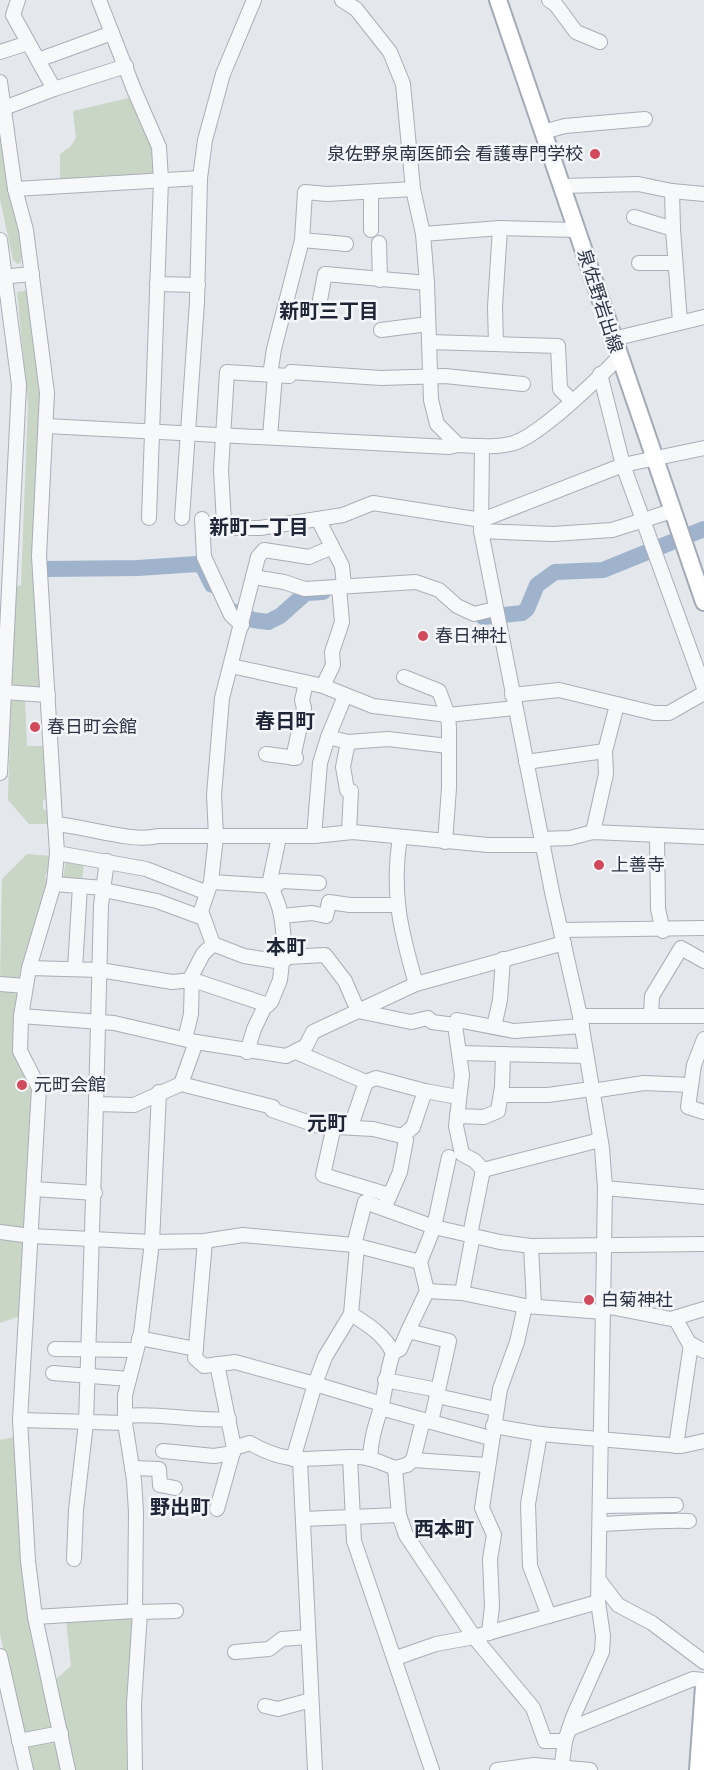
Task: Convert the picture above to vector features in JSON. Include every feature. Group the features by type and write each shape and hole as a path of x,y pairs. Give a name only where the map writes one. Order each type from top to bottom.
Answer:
{"main road":[{"name":"泉佐野岩出線","path":"498,0 653,458 681,537 701,583 704,602"},
{"path":"698,1770 704,1686"}],"street":[{"path":"18,0 13,15 54,89"},
{"path":"99,0 159,147 161,180 149,518"},
{"path":"182,518 198,285 200,178 205,140 223,74 254,0"},
{"path":"342,0 356,9 390,52 403,84 413,189 423,234 431,400 437,424 458,445"},
{"path":"549,0 576,32 600,42"},
{"path":"38,60 112,33"},
{"path":"0,52 28,43"},
{"path":"4,108 126,66"},
{"path":"0,82 15,189 26,230 47,393 39,556 57,853 54,884 29,968 21,1016 20,1051 39,1088 20,1420 28,1561 35,1617 68,1770"},
{"path":"543,132 565,126 645,119"},
{"path":"15,189 200,178"},
{"path":"562,186 638,184 672,191 704,194"},
{"path":"270,437 274,349 302,240 305,192 327,194 413,189"},
{"path":"672,191 674,263 680,322"},
{"path":"371,192 371,230"},
{"path":"634,217 673,229"},
{"path":"423,234 500,228 576,230"},
{"path":"496,344 495,307 500,228"},
{"path":"0,240 3,277 19,385 17,477 6,565 0,773"},
{"path":"302,240 345,244"},
{"path":"380,243 380,280"},
{"path":"639,263 674,263"},
{"path":"3,277 32,274"},
{"path":"320,300 326,274 427,284"},
{"path":"157,284 198,285"},
{"path":"613,339 704,317"},
{"path":"381,330 428,324"},
{"path":"429,342 558,346 560,389 571,400"},
{"path":"46,426 449,447 514,443 536,431 619,357"},
{"path":"523,384 445,376 381,378 291,372 289,376 226,372 221,480 224,523 233,528 260,528 343,515 373,503 481,526 553,534 612,530 672,512"},
{"path":"600,374 623,465 641,521 703,681"},
{"path":"482,446 481,526 521,740 581,1024 600,1140 605,1188 598,1602 603,1636 602,1652 567,1735 561,1768"},
{"path":"481,526 623,465 704,448"},
{"path":"202,519 204,557 238,616"},
{"path":"318,519 330,548 342,566 342,622 332,652 333,665 323,686"},
{"path":"330,548 309,557 264,550 258,556 253,577 238,616 231,666 222,698 214,795 216,836 208,887 201,911 213,944 244,957 284,960 325,955 345,981 357,1011"},
{"path":"253,577 284,582 305,590 416,582 440,590 457,606 474,614 496,613"},
{"path":"231,666 323,686 373,706 448,715 559,690 654,713 669,713 704,693"},
{"path":"404,677 439,691 448,715 449,788 445,842"},
{"path":"266,754 295,758 306,683"},
{"path":"3,692 48,695"},
{"path":"314,836 321,763 328,737 345,696"},
{"path":"593,832 606,774 605,751 616,705"},
{"path":"328,737 348,742 388,739 448,746"},
{"path":"348,742 343,767 347,790 351,791 349,832"},
{"path":"526,762 605,751"},
{"path":"55,824 80,825 145,840 158,836 279,837 349,832 445,842 542,842 593,832 704,837"},
{"path":"657,836 658,909 663,931"},
{"path":"247,1052 254,1029 280,980 284,960 282,916 278,898 269,885 279,837"},
{"path":"400,837 396,863 396,905 416,984"},
{"path":"57,853 146,869 208,887 275,886 282,881 319,882"},
{"path":"74,1559 76,1510 86,1423 95,1193 96,1022 101,905 107,861"},
{"path":"54,884 104,889 157,901 203,918"},
{"path":"75,969 80,886"},
{"path":"282,916 312,913 326,916 329,902 350,905 396,905"},
{"path":"21,1016 96,1022 247,1052 286,1056 306,1046 313,1032 416,984 503,959 563,937 704,928"},
{"path":"181,1084 191,1041 195,966 213,944"},
{"path":"651,1015 652,996 681,948 704,961"},
{"path":"494,1027 500,1000 503,959"},
{"path":"29,968 100,970 172,982 193,980 268,1005"},
{"path":"0,984 25,986"},
{"path":"357,1011 411,1022 428,1018 432,1022 455,1025"},
{"path":"483,1170 475,1161 462,1155 456,1126 462,1075 455,1025 457,1020 514,1031 651,1015 704,1016"},
{"path":"704,1039 699,1065 691,1085 688,1107 704,1112"},
{"path":"296,1052 366,1082 376,1078 425,1091 458,1096"},
{"path":"459,1053 586,1056"},
{"path":"457,1116 492,1115 498,1111 503,1054"},
{"path":"351,1126 366,1082"},
{"path":"501,1095 548,1095 644,1083 691,1085"},
{"path":"96,1104 134,1105 181,1084 273,1108 302,1122 351,1126 402,1136 406,1140 400,1172 384,1209"},
{"path":"402,1136 413,1127 425,1091"},
{"path":"135,1770 134,1704 138,1611 136,1532 132,1468 125,1419 129,1379 137,1344 152,1242 159,1092"},
{"path":"334,1126 322,1174 390,1195"},
{"path":"483,1170 600,1140"},
{"path":"393,1353 400,1350 427,1292 420,1262 434,1227 449,1157"},
{"path":"462,1293 483,1170"},
{"path":"605,1188 704,1197"},
{"path":"34,1189 95,1193"},
{"path":"315,1770 303,1519 296,1460 315,1384 325,1357 351,1314 356,1246 365,1202 434,1227 531,1246 704,1244"},
{"path":"0,1232 31,1236 152,1242 205,1240 243,1235 356,1246 420,1262"},
{"path":"205,1240 195,1358 204,1366 235,1362 315,1384 427,1421 491,1432 601,1438 676,1446 704,1441"},
{"path":"489,1633 492,1606 490,1559 494,1535 482,1508 496,1409 530,1306 531,1246"},
{"path":"427,1292 462,1293 530,1306 604,1309 675,1318 704,1309"},
{"path":"351,1314 369,1325 389,1344 393,1353 385,1380 381,1406 371,1434 370,1459"},
{"path":"675,1318 691,1344 704,1352"},
{"path":"163,1451 214,1456 234,1451 250,1443 266,1452 296,1460 350,1458 370,1459 395,1468 407,1465 413,1460 437,1393 449,1341 408,1331"},
{"path":"55,1349 88,1349 137,1344 196,1349"},
{"path":"676,1446 691,1344"},
{"path":"217,1509 234,1451 230,1419 218,1364"},
{"path":"53,1373 129,1379"},
{"path":"385,1380 496,1409"},
{"path":"20,1420 86,1423 125,1419 148,1413 213,1421 230,1419"},
{"path":"540,1434 528,1504 530,1566 549,1616"},
{"path":"350,1458 354,1541 396,1658 432,1770"},
{"path":"413,1460 487,1465"},
{"path":"132,1468 159,1469 160,1485 175,1488"},
{"path":"395,1468 399,1515 406,1535 474,1637 533,1708 545,1741 567,1735 693,1679 704,1680"},
{"path":"600,1506 676,1505"},
{"path":"303,1519 399,1515"},
{"path":"600,1524 646,1520 689,1521"},
{"path":"599,1580 618,1605 652,1623 704,1662"},
{"path":"396,1658 436,1644 474,1637 598,1602"},
{"path":"35,1617 176,1611"},
{"path":"235,1652 269,1649 282,1639 308,1637"},
{"path":"0,1656 26,1770"},
{"path":"264,1706 278,1709 311,1700"},
{"path":"19,1742 61,1733"},
{"path":"497,1770 518,1765 590,1770"}],"green space":[{"path":"133,97 155,144 157,171 153,175 60,180 60,154 70,147 76,138 73,111"},
{"path":"0,121 26,257 21,258 21,263 17,264 13,260 0,199"},
{"path":"30,290 42,395 42,687 38,690 10,686 17,586 21,585 28,404 17,292"},
{"path":"15,699 25,699 27,746 45,746 48,798 43,800 43,809 48,811 48,824 29,824 8,800 11,702"},
{"path":"27,854 52,856 50,870 47,870 45,878 49,879 21,978 18,981 0,980 2,879"},
{"path":"66,859 84,862 82,885 63,879"},
{"path":"0,989 19,992 13,1047 17,1059 33,1083 25,1229 0,1227"},
{"path":"0,1237 21,1241 26,1245 20,1316 0,1323"},
{"path":"13,1437 53,1724 50,1729 26,1736 22,1733 0,1634 0,1438 1,1440"},
{"path":"131,1616 135,1637 131,1770 73,1770 55,1680 71,1666 66,1620"},
{"path":"50,1739 58,1748 63,1770 32,1770 27,1745"}],"waterway":[{"path":"483,617 522,613 527,609 537,585 555,572 603,570 704,529"},
{"path":"47,569 138,568 197,564 203,567 212,585"},
{"path":"230,610 253,620 268,622 280,616 306,593 323,592"}],"place":[{"name":"泉佐野泉南医師会 看護専門学校","path":"595,154"},
{"name":"春日神社","path":"423,636"},
{"name":"春日町会館","path":"35,727"},
{"name":"上善寺","path":"599,865"},
{"name":"元町会館","path":"22,1085"},
{"name":"白菊神社","path":"589,1300"}],"district":[{"name":"新町三丁目","path":"329,311"},
{"name":"新町一丁目","path":"259,527"},
{"name":"春日町","path":"285,721"},
{"name":"本町","path":"286,947"},
{"name":"元町","path":"327,1123"},
{"name":"野出町","path":"180,1507"},
{"name":"西本町","path":"444,1529"}]}
